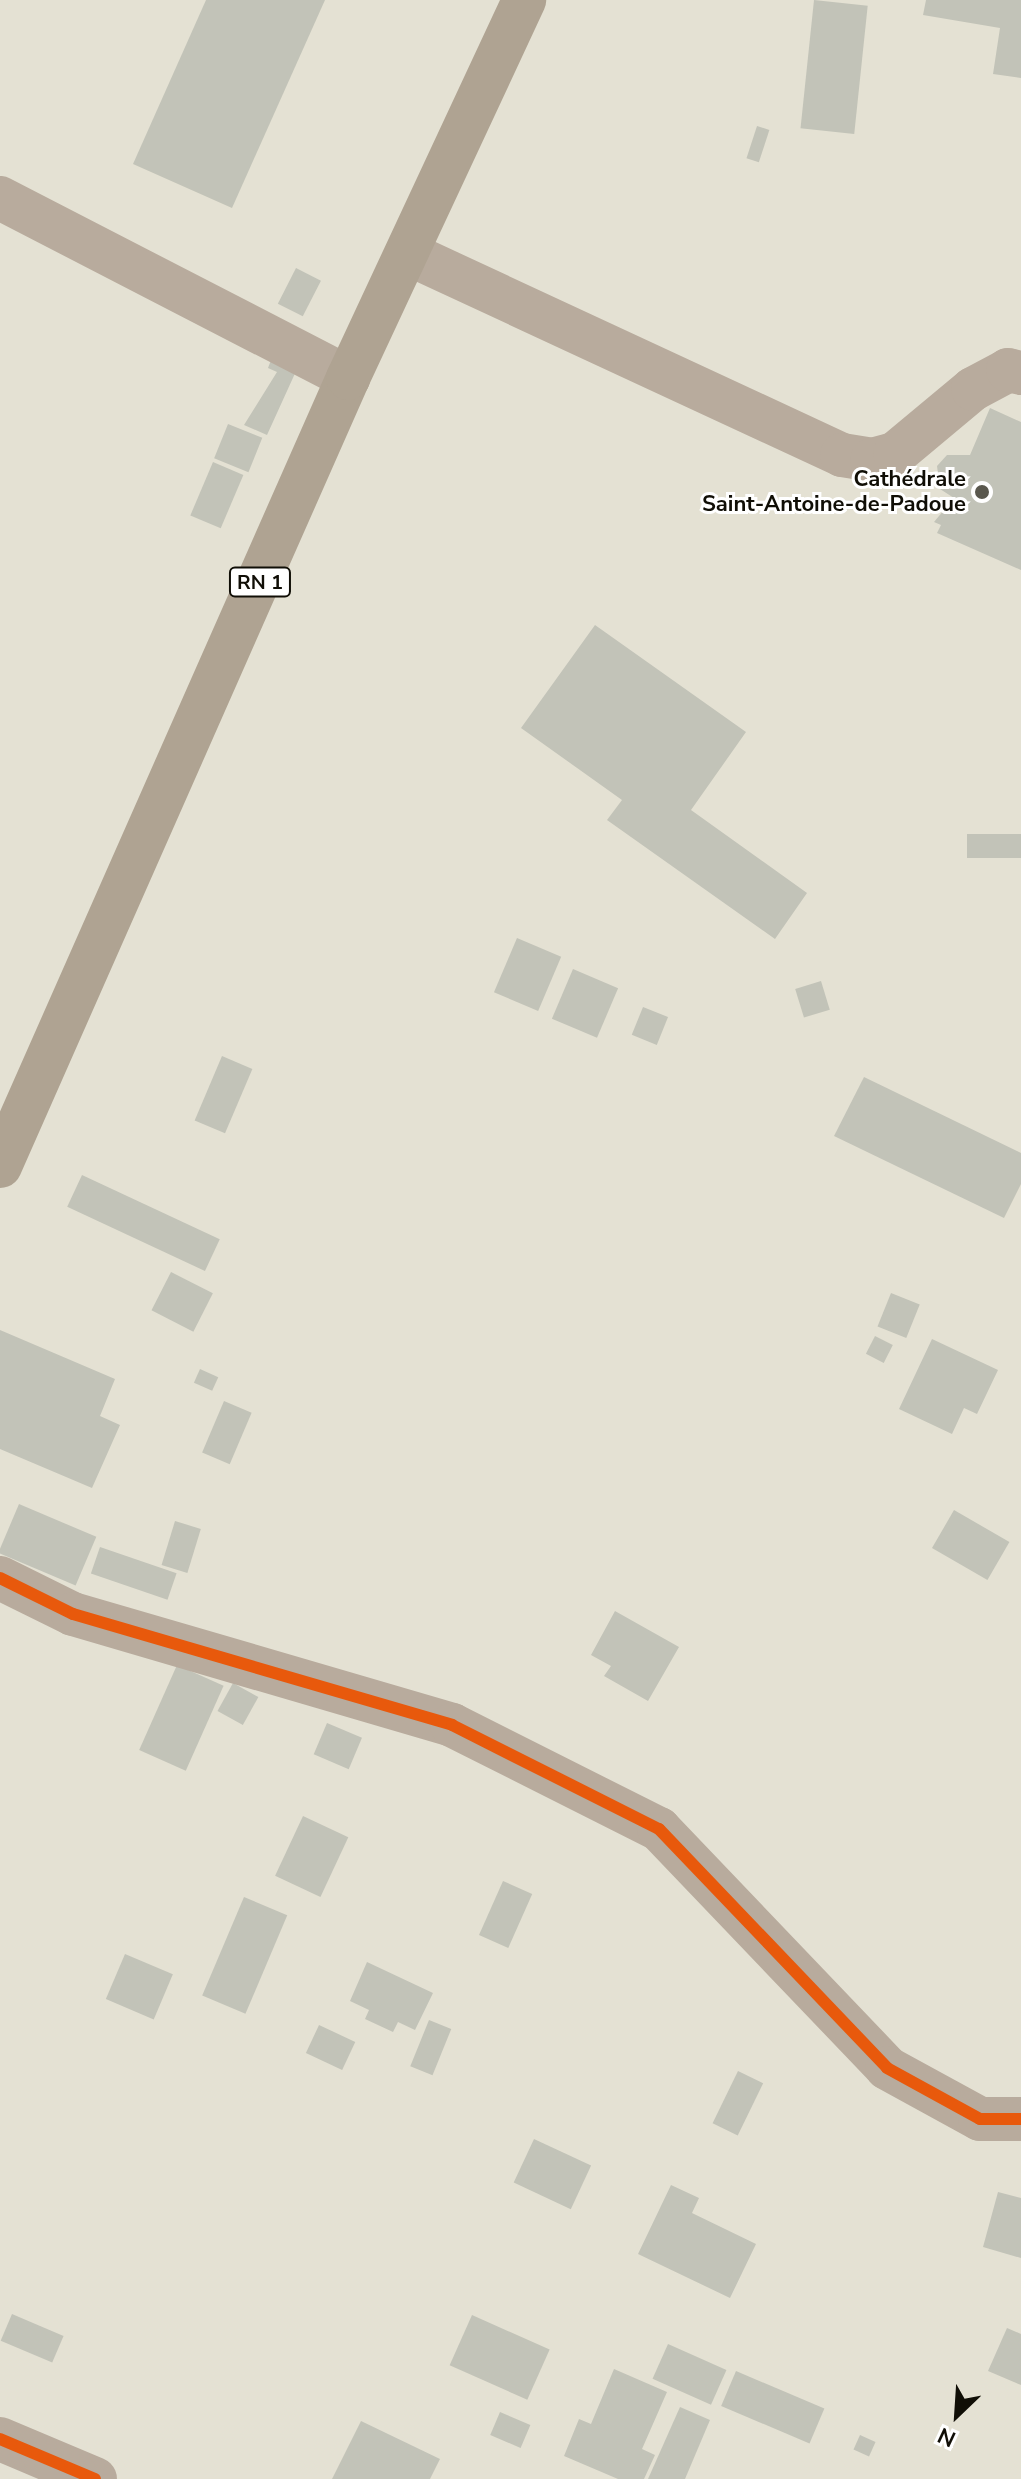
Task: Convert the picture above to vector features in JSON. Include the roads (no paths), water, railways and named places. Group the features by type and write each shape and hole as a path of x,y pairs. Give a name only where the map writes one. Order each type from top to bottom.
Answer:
{"main road":[{"name":"RN 1","path":"4,1145 348,378 524,0"}],"street":[{"path":"0,198 348,378"},
{"path":"407,253 842,455 872,460 895,454 973,389 1008,370 1021,373"},
{"path":"0,1578 73,1614 452,1725 659,1829 887,2068 980,2119 1021,2119"},
{"path":"0,2439 95,2479"}],"place":[{"name":"Cathédrale Saint-Antoine-de-Padoue","path":"982,492"}]}
